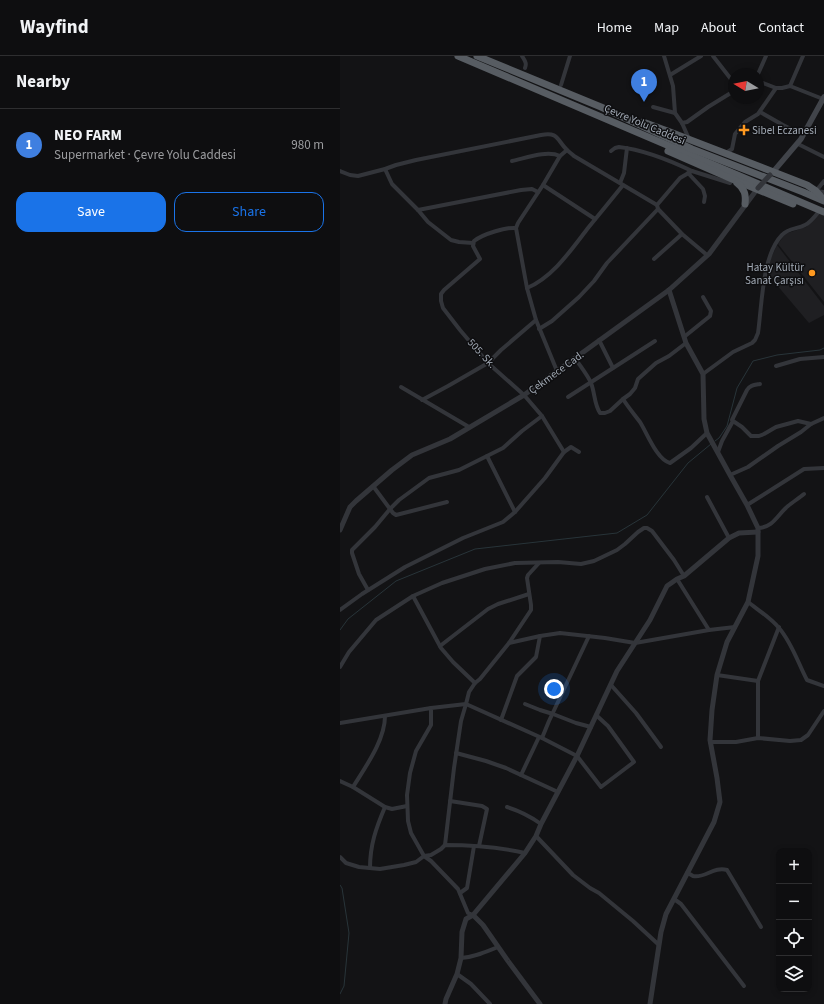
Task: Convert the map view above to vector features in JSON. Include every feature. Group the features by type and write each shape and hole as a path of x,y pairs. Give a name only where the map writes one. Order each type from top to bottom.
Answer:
{"highway":[{"name":"Çevre Yolu Caddesi","path":"458,56 823,211"},
{"name":"Çevre Yolu Caddesi","path":"477,56 601,107 692,149 824,201"},
{"path":"601,107 689,139 772,173 807,185 816,191 824,201"},
{"path":"608,119 666,150 732,179 801,207 823,211"},
{"path":"732,179 745,191 745,204"}],"main road":[{"path":"772,173 798,144 823,98"}],"street":[{"path":"522,56 526,64 525,68"},
{"path":"561,85 570,56"},
{"path":"664,56 673,86 675,113 682,123 689,139"},
{"path":"670,75 701,56"},
{"path":"713,56 728,75"},
{"path":"761,68 766,56"},
{"path":"790,86 803,56"},
{"path":"764,83 776,88 790,86 823,98"},
{"path":"726,154 732,149 734,134 745,122 760,112 776,88"},
{"path":"682,123 687,122 728,95"},
{"path":"654,107 675,113"},
{"path":"760,112 803,134"},
{"path":"340,171 358,176 416,160 547,134 556,136 574,156 622,184 657,207 682,234 707,255"},
{"path":"798,144 824,157"},
{"path":"611,151 619,147 646,152 673,162 690,172 730,183 732,179"},
{"path":"527,288 538,283 551,273 622,184 628,148"},
{"path":"557,371 536,320 527,288 516,228 560,156 567,150"},
{"path":"512,161 547,154 560,156"},
{"path":"385,169 392,184 428,222 447,238 459,242 473,243 476,239 484,236 506,229 516,228"},
{"path":"690,172 703,189 705,196 704,202"},
{"path":"540,329 552,321 594,281 607,263 657,207 680,178 690,172"},
{"name":"Çekmece Cad.","path":"340,530 350,507 392,470 412,455 450,439 524,395 669,290 707,255 745,204 772,173"},
{"path":"816,191 824,181"},
{"path":"543,185 595,219"},
{"path":"418,210 521,190 532,189 538,192"},
{"path":"816,191 824,192"},
{"path":"703,374 733,352 755,340 758,333 765,274 776,242 783,233 805,225 823,211"},
{"path":"654,259 682,234"},
{"name":"505. Sk.","path":"473,243 474,250 480,259 444,290 441,294 443,308 488,362 524,395 542,416 564,452"},
{"path":"650,1004 661,932 666,914 714,822 720,802 710,742 712,710 717,675 727,642 748,602 758,556 758,530 747,505 707,433 704,419 703,374 685,340 669,290"},
{"path":"575,358 591,382 597,410 600,413 610,411 635,388 638,379 656,363 668,356 710,316 711,311 703,297"},
{"path":"422,400 488,362 536,320"},
{"path":"599,340 613,368"},
{"path":"568,397 655,341"},
{"path":"776,366 800,359 824,357"},
{"path":"718,452 733,421 732,420 750,386 760,384"},
{"path":"401,387 469,427"},
{"path":"623,399 640,423 657,452 667,463 670,463 692,448 707,433"},
{"path":"368,590 359,574 352,550 399,500 429,478 459,470 503,448 522,430 542,416"},
{"path":"730,475 748,467 811,424 824,418"},
{"path":"733,421 751,436 759,436 776,427 798,421 811,424"},
{"path":"340,610 368,590 405,567 463,538 503,522 515,512 545,478 564,452 571,447 579,452"},
{"path":"487,456 515,512"},
{"path":"747,505 804,469 824,468"},
{"path":"373,486 396,515 447,502"},
{"path":"445,1004 458,974 461,958 462,932 466,919 473,915 525,853 536,836 577,756 617,671 650,620 667,586 677,578 684,576 729,538 739,533 758,530 771,524 786,507 804,494"},
{"path":"707,497 729,538"},
{"path":"340,667 349,652 376,620 413,596 442,582 485,569 515,563 558,562 581,564 594,561 617,550 638,532 644,528 647,528 652,530 684,576"},
{"path":"340,857 346,863 359,868 380,869 416,862 424,856 431,855 445,845 461,721 469,692 509,643 531,610 532,605 527,578 528,574 539,562"},
{"path":"677,578 709,630"},
{"path":"440,646 488,609 498,604 529,594"},
{"path":"413,596 440,646 453,662 475,683"},
{"path":"748,602 779,628 786,637 807,680 824,686"},
{"path":"509,643 560,633 635,643 735,627"},
{"path":"758,738 758,681 779,628"},
{"path":"501,720 517,676 536,656 540,636"},
{"path":"521,775 553,714 589,636"},
{"path":"717,675 758,681"},
{"path":"611,685 636,713 661,747"},
{"path":"340,723 431,708 466,704 577,756 601,787 634,762 608,726 596,715"},
{"path":"525,704 590,727"},
{"path":"431,708 431,725 416,751 410,772 407,806 408,821 411,833 424,856 431,861 458,889 468,913 473,915 483,925 540,1004"},
{"path":"710,742 736,742 758,738 790,741 801,740 808,735 824,711"},
{"path":"353,787 369,761 382,735 385,724 385,716"},
{"path":"456,753 486,761 558,792"},
{"path":"340,781 353,787 385,807 392,809 407,806"},
{"path":"450,801 477,805 487,809 479,846"},
{"path":"370,868 370,854 375,831 385,807"},
{"path":"507,808 519,810 541,824"},
{"path":"536,836 573,875 628,916 659,945"},
{"path":"445,845 504,848 525,853"},
{"path":"460,893 467,888 474,846"},
{"path":"687,873 693,876 700,876 721,868 727,870 761,927"},
{"path":"674,899 681,904 744,986"},
{"path":"461,958 477,955 498,947"},
{"path":"458,974 471,984 490,1004"}],"shaded area":[{"name":"Hatay Kültür Sanat Çarşısı","path":"820,212 824,214 824,302 778,244 785,234 806,227"},
{"path":"777,245 824,306 824,315 809,323 765,271"}],"waterway":[{"path":"715,441 719,438 727,426 737,388 753,361 777,355 820,350 824,348"},
{"path":"340,630 348,619 396,581 475,549 617,533 647,515 688,463 711,444"},
{"path":"340,885 342,888 349,933 344,986 340,994"}],"place":[{"name":"NEO FARM","path":"644,102"},
{"name":"Sibel Eczanesi","path":"744,130"},
{"name":"Hatay Kültür Sanat Çarşısı","path":"812,273"}]}
